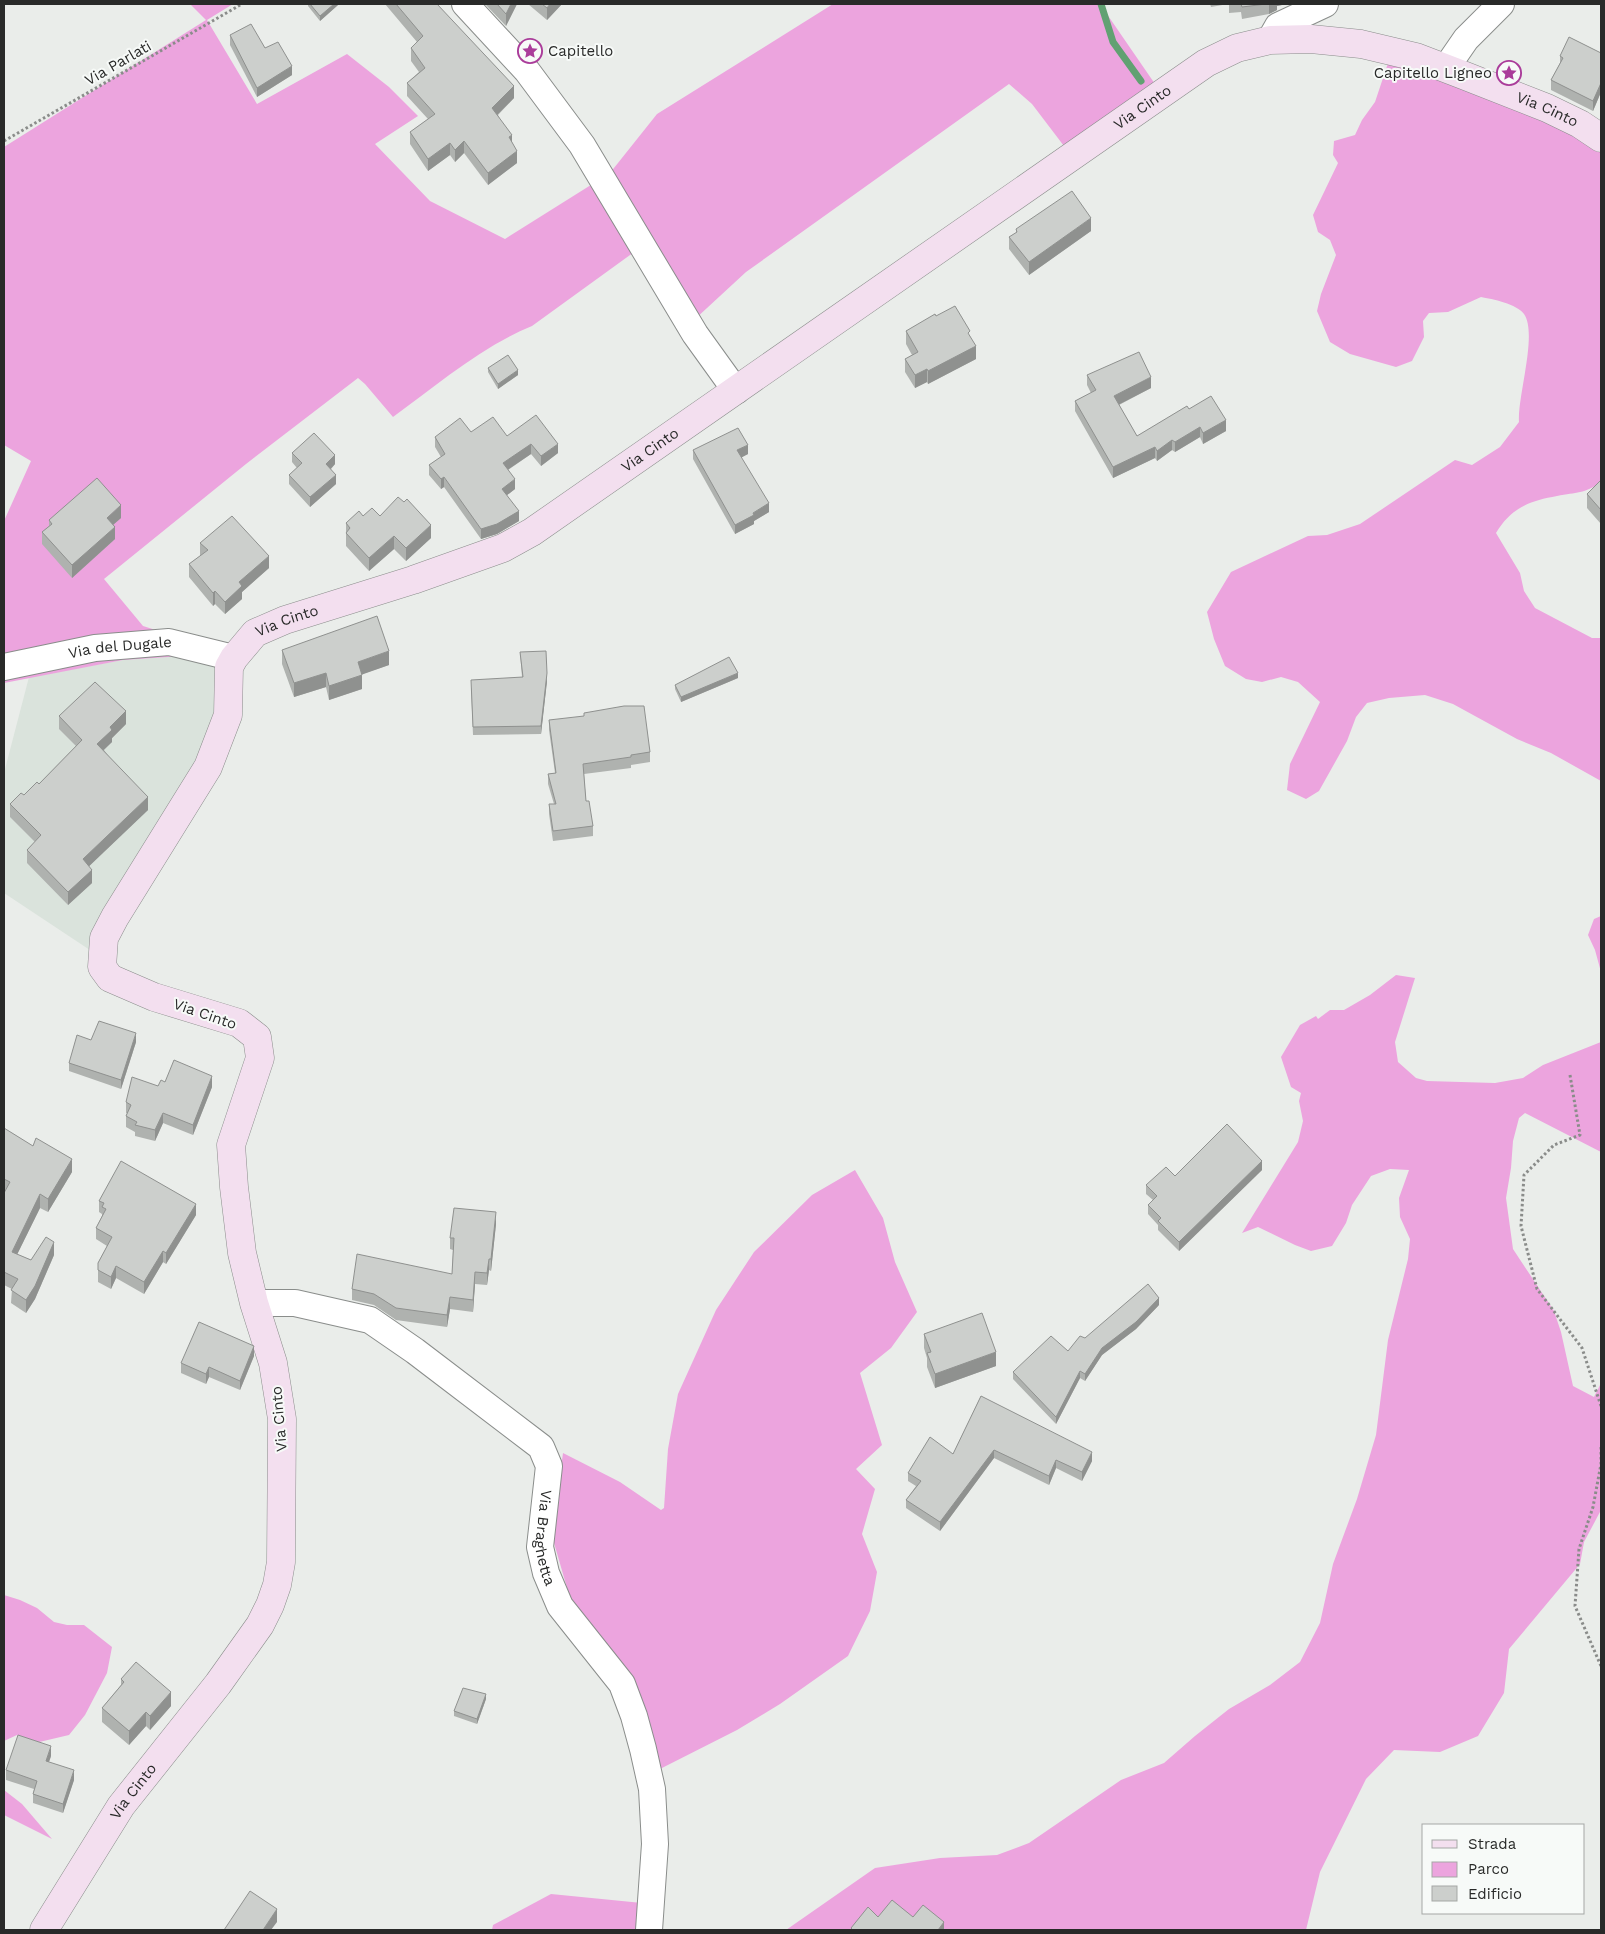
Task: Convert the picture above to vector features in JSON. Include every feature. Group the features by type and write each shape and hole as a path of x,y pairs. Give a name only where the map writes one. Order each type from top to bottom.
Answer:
{"street":[{"path":"465,4 528,70 582,145 695,334 736,391"},
{"path":"1270,40 1278,26 1326,4"},
{"path":"1446,68 1466,40 1501,4"},
{"name":"Via Cinto","path":"44,1930 121,1806 170,1746 260,1625 277,1585 282,1548 282,1419 273,1363 254,1303 242,1253 231,1145 260,1058 257,1037 239,1023 154,997 110,978 102,967 104,938 115,917 208,767 228,715 229,667 255,633 285,620 413,580 503,548 532,532 1206,63 1237,48 1270,40 1311,39 1388,49 1446,68 1547,108 1580,124 1601,138"},
{"name":"Via del Dugale","path":"4,667 96,648 169,642 234,658"},
{"name":"Via Braghetta","path":"254,1303 295,1304 370,1320 415,1351 541,1447 549,1466 540,1547 546,1573 560,1606 622,1684 634,1716 652,1789 655,1844 649,1930"}],"path":[{"name":"Via Parlati","path":"4,141 242,4"},
{"path":"1570,1076 1580,1135 1554,1146 1524,1175 1521,1226 1537,1288 1582,1348 1601,1406"},
{"path":"1601,1447 1601,1464 1593,1507 1579,1549 1575,1606 1601,1666"}],"shaded area":[{"path":"228,653 236,735 117,927 111,964 4,893 4,773 29,677 123,660"}],"green space":[{"path":"190,4 233,4 207,20 257,104 347,54 389,87 418,116 375,144 430,201 505,239 610,173 657,114 833,4 1100,4 1155,84 1067,150 1032,104 1009,84 746,272 694,320 648,242 532,326 477,356 393,417 358,378 246,464 104,579 143,626 228,653 123,660 4,683 4,521 31,461 4,445 4,147 206,20"},
{"path":"1388,63 1443,81 1525,112 1601,152 1601,482 1585,491 1529,503 1508,517 1496,533 1520,573 1524,591 1535,608 1592,638 1601,638 1601,781 1551,753 1517,739 1453,704 1425,695 1389,698 1367,703 1356,717 1347,741 1319,791 1306,799 1287,790 1290,764 1320,702 1298,682 1281,677 1262,682 1246,679 1225,666 1214,639 1207,612 1231,572 1308,536 1327,535 1360,524 1455,460 1472,465 1500,447 1519,422 1529,336 1528,323 1524,314 1516,307 1504,302 1481,297 1448,312 1429,313 1423,321 1424,337 1412,361 1396,367 1350,354 1330,342 1317,311 1321,294 1336,255 1330,240 1318,232 1313,215 1338,163 1333,155 1334,141 1355,135 1362,120 1375,102"},
{"path":"1601,916 1601,972 1595,950 1588,935 1594,919"},
{"path":"1396,975 1415,978 1395,1042 1398,1062 1416,1078 1427,1081 1495,1083 1523,1078 1543,1065 1601,1042 1601,1152 1525,1113 1519,1118 1513,1141 1506,1198 1513,1249 1554,1311 1561,1332 1573,1386 1594,1397 1601,1383 1601,1510 1584,1542 1580,1564 1509,1649 1504,1693 1478,1736 1440,1752 1394,1750 1366,1779 1320,1872 1306,1930 786,1930 875,1868 940,1858 997,1855 1029,1843 1121,1780 1164,1763 1229,1709 1270,1685 1300,1662 1320,1623 1333,1564 1357,1499 1376,1435 1388,1340 1408,1259 1410,1239 1400,1217 1399,1198 1409,1170 1390,1169 1371,1176 1352,1205 1346,1223 1332,1246 1311,1251 1258,1227 1242,1233 1298,1142 1303,1121 1299,1101 1301,1093 1291,1087 1281,1057 1300,1025 1316,1016 1318,1019 1330,1010 1344,1010 1370,995"},
{"path":"855,1170 883,1218 895,1262 917,1312 891,1348 860,1373 882,1445 856,1469 875,1489 862,1534 877,1572 870,1611 848,1656 780,1704 737,1730 658,1770 572,1605 552,1536 563,1453 620,1482 661,1510 664,1508 668,1449 678,1394 716,1310 754,1252 812,1195"},
{"path":"4,1595 37,1608 54,1622 67,1625 84,1625 112,1647 107,1673 85,1715 69,1735 35,1743 17,1735 4,1741"},
{"path":"4,1790 22,1804 52,1839 4,1815"},
{"path":"551,1894 642,1903 640,1930 492,1930 493,1925"}],"building":[{"path":"310,4 334,4 320,16"},
{"path":"396,4 437,4 514,86 492,108 512,135 509,137 517,151 488,173 464,141 455,150 450,143 428,159 410,132 435,114 407,83 425,68 411,48 423,36"},
{"path":"497,4 511,4 506,14"},
{"path":"542,4 550,4 547,8"},
{"path":"1241,4 1266,4 1242,7"},
{"path":"251,24 265,48 278,42 292,66 257,88 230,35"},
{"path":"1569,37 1601,53 1601,83 1593,101 1551,80 1563,58 1560,56"},
{"path":"1072,191 1091,218 1029,262 1009,237 1017,232 1016,229"},
{"path":"955,306 970,331 968,333 976,346 928,371 927,369 915,375 905,359 918,352 906,331 935,314 936,316"},
{"path":"1139,352 1151,377 1114,396 1137,436 1187,406 1189,409 1211,396 1226,420 1203,433 1200,427 1175,442 1172,440 1157,451 1155,447 1113,467 1075,401 1096,390 1087,375"},
{"path":"508,355 518,370 498,384 488,368"},
{"path":"536,415 558,444 541,456 531,444 503,463 515,479 502,489 519,511 497,524 481,529 444,477 441,479 429,465 445,454 435,437 460,418 471,432 493,417 507,436"},
{"path":"738,428 748,445 737,450 769,503 753,513 754,515 735,525 693,450"},
{"path":"314,433 335,455 326,464 336,475 310,497 289,475 302,463 292,453"},
{"path":"97,478 121,505 107,518 115,527 72,565 42,532 52,524 49,520"},
{"path":"1601,480 1601,510 1587,494"},
{"path":"398,497 404,502 407,499 431,525 406,548 394,536 369,558 346,533 350,528 346,523 359,511 363,516 372,508 380,516"},
{"path":"232,516 269,556 239,582 242,586 225,602 215,591 213,593 189,564 208,550 200,543"},
{"path":"377,616 389,651 358,662 362,675 329,686 326,673 294,683 282,650"},
{"path":"546,651 547,673 541,726 473,727 471,680 523,677 520,652"},
{"path":"729,657 738,673 681,697 675,685"},
{"path":"95,682 126,711 110,727 112,730 97,744 148,797 83,859 92,870 68,892 27,850 41,835 10,804 21,793 24,795 37,782 39,784 82,740 59,716"},
{"path":"624,706 644,706 650,752 631,755 631,757 583,764 586,801 589,801 593,826 553,831 549,804 556,804 548,774 556,773 549,720 584,716 584,713"},
{"path":"99,1021 136,1033 121,1080 69,1063 77,1035 91,1040"},
{"path":"174,1060 212,1076 193,1125 163,1113 155,1130 135,1125 137,1122 126,1116 131,1105 126,1102 132,1077 158,1086 161,1080 165,1082"},
{"path":"1227,1124 1262,1161 1179,1242 1158,1221 1161,1218 1148,1205 1157,1196 1146,1185 1166,1167 1175,1176"},
{"path":"4,1128 33,1146 36,1138 72,1159 48,1199 40,1194 12,1252 31,1260 46,1237 54,1242 35,1286 26,1300 11,1290 18,1279 4,1272 4,1193 10,1182 4,1179"},
{"path":"121,1161 196,1204 166,1253 163,1251 144,1282 116,1266 111,1277 98,1270 98,1263 112,1237 96,1228 106,1209 102,1207 104,1203 99,1201"},
{"path":"454,1208 496,1212 491,1259 489,1259 487,1273 475,1272 473,1300 450,1297 447,1315 396,1308 374,1294 352,1289 357,1254 452,1274 454,1238 450,1238"},
{"path":"1148,1284 1159,1298 1136,1322 1102,1348 1085,1374 1080,1371 1056,1417 1013,1372 1051,1336 1068,1351 1080,1336 1085,1338"},
{"path":"982,1313 996,1352 935,1374 927,1353 931,1352 924,1334"},
{"path":"199,1322 254,1346 240,1381 209,1367 206,1374 181,1363"},
{"path":"981,1396 1092,1452 1082,1472 1056,1460 1049,1476 994,1450 940,1522 906,1500 921,1481 908,1473 930,1437 953,1454"},
{"path":"136,1662 171,1692 150,1716 146,1712 129,1731 102,1708 124,1682 121,1679"},
{"path":"463,1688 486,1694 477,1719 454,1711"},
{"path":"18,1735 51,1746 46,1761 74,1770 63,1804 33,1794 37,1781 6,1770"},
{"path":"250,1891 277,1909 263,1930 224,1930"},
{"path":"892,1900 913,1917 923,1905 944,1922 938,1930 853,1930 851,1928 868,1907 878,1917"}],"waterway":[{"path":"1101,4 1113,42 1141,81"}],"place":[{"name":"Capitello","path":"530,51"},
{"name":"Capitello Ligneo","path":"1509,73"}]}
